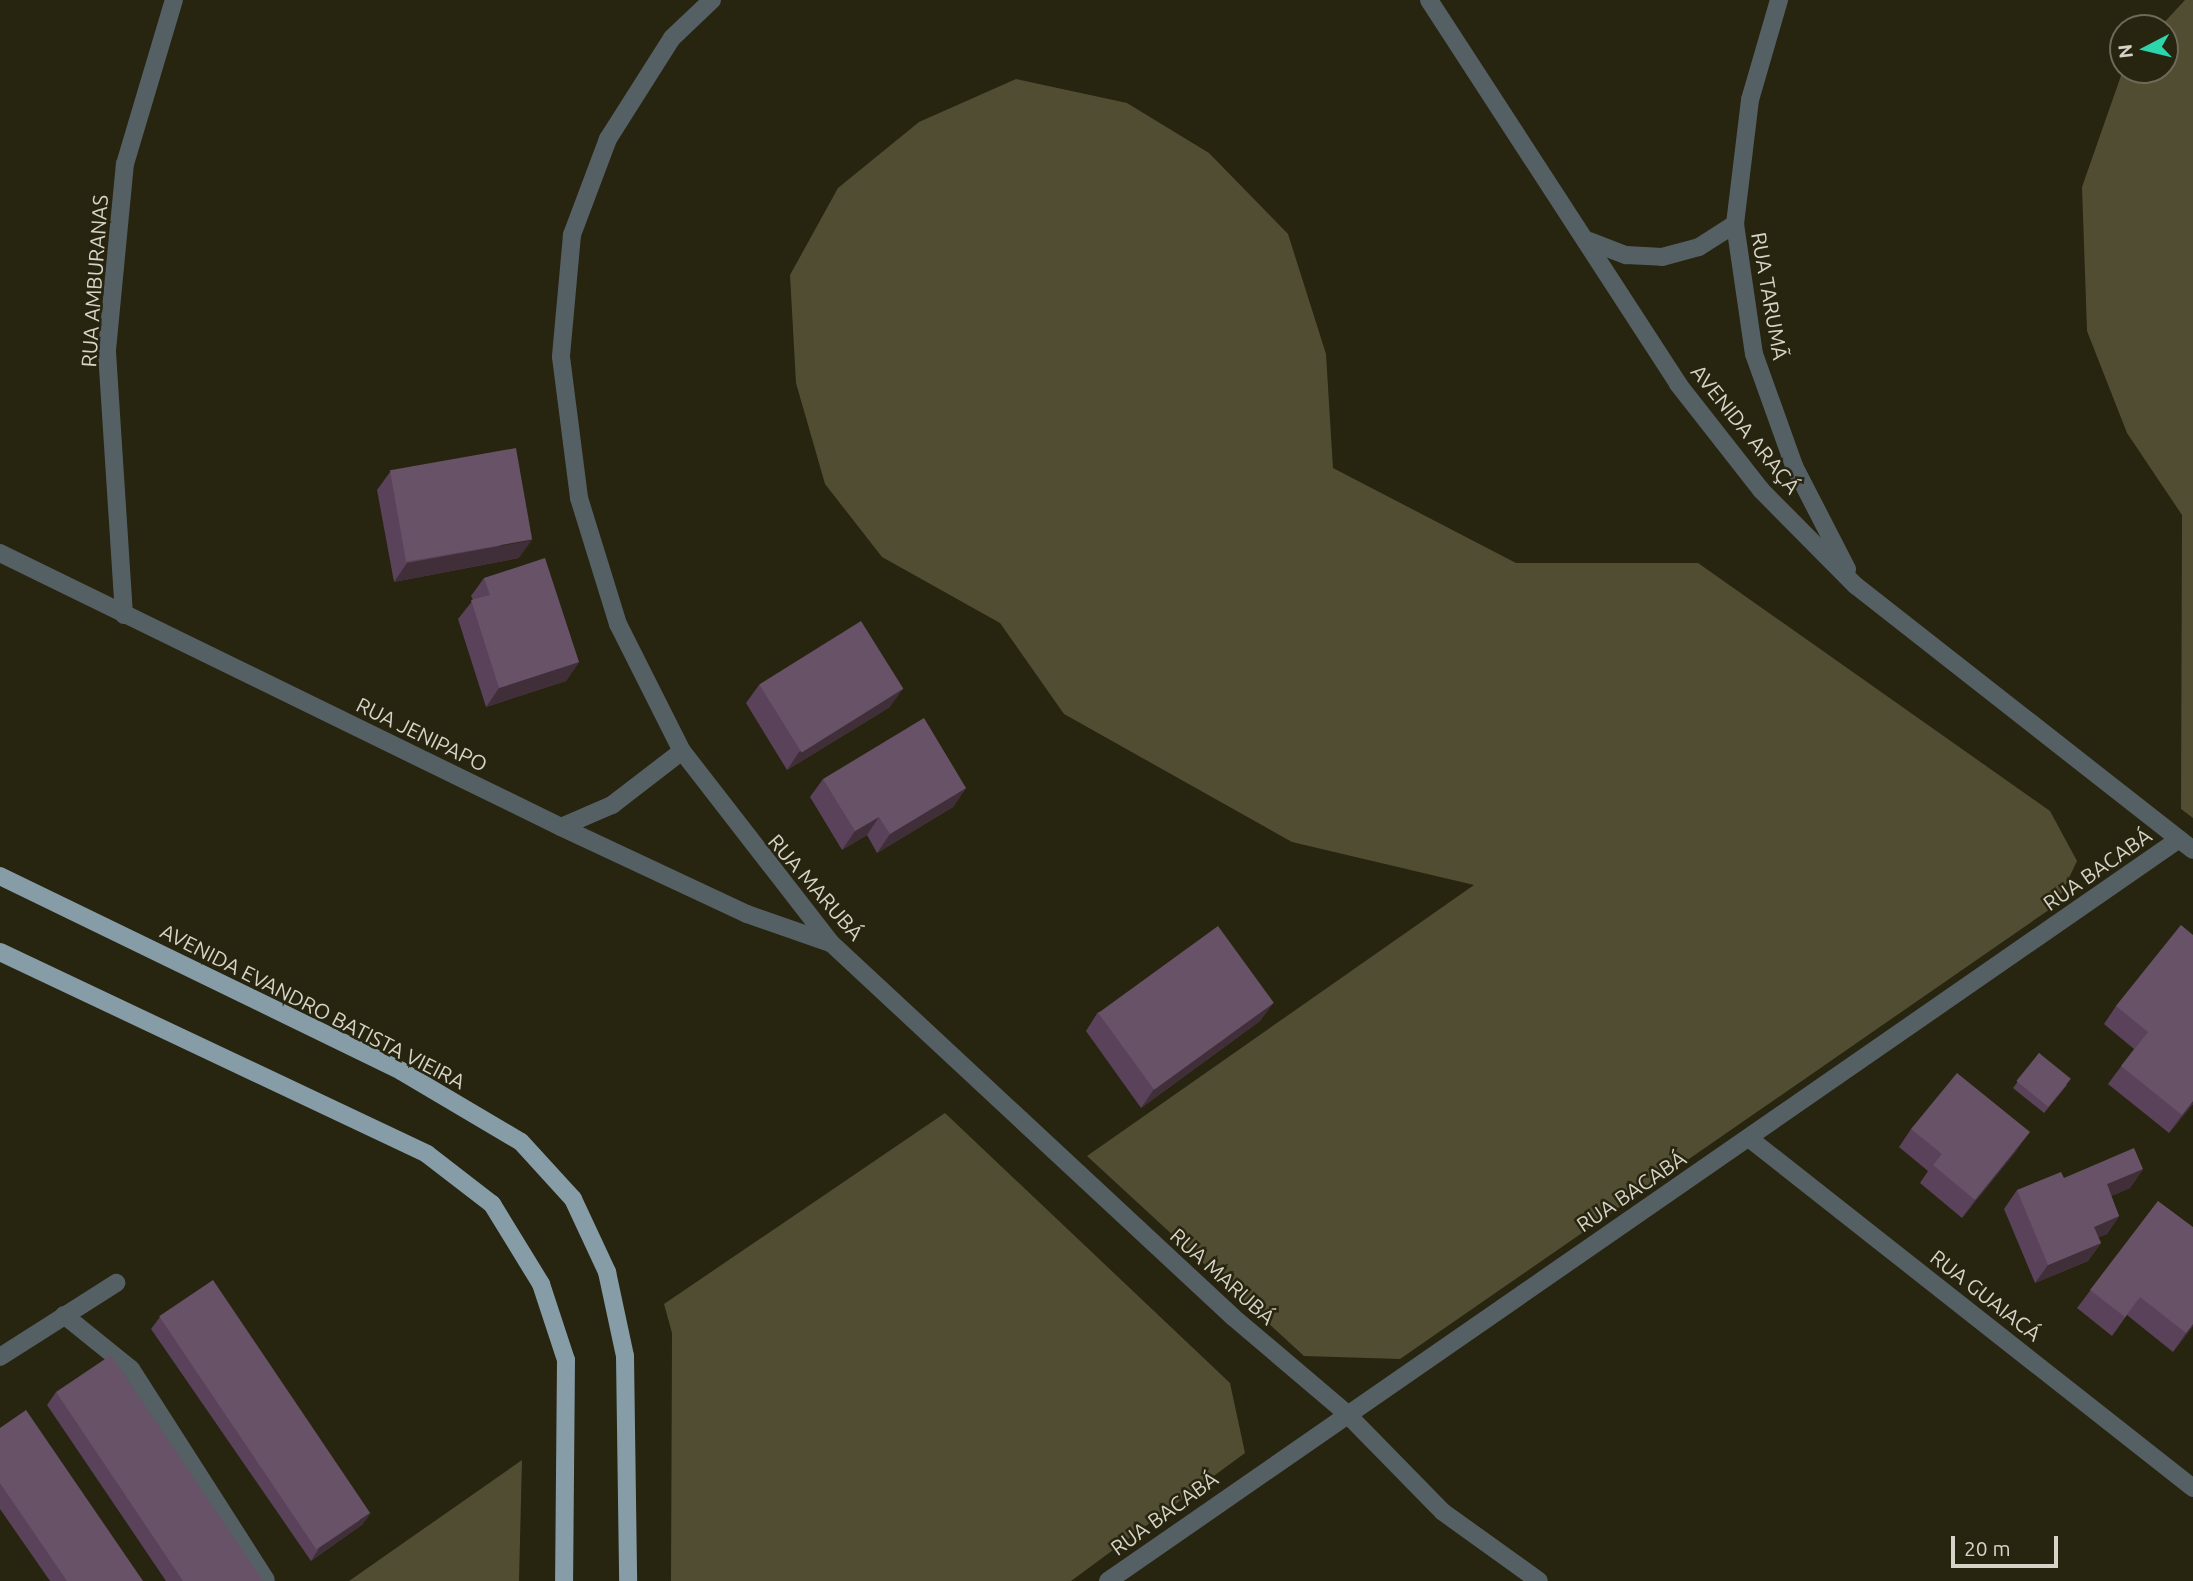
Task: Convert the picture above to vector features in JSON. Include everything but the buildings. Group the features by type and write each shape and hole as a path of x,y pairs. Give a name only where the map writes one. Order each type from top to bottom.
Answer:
{"main road":[{"name":"AVENIDA EVANDRO BATISTA VIEIRA","path":"0,876 401,1071 522,1142 573,1199 607,1272 625,1356 628,1581"},
{"path":"0,952 427,1154 492,1204 541,1284 566,1360 564,1581"}],"street":[{"name":"RUA AMBURANAS","path":"124,615 107,350 125,164 173,0"},
{"name":"RUA MARUBÁ","path":"712,0 671,38 608,139 572,235 561,357 579,498 618,624 682,751 831,943 1233,1317 1345,1412 1443,1512 1539,1581"},
{"name":"AVENIDA ARAÇÁ","path":"1429,0 1695,405 1761,490 1855,584 2186,844"},
{"name":"RUA TARUMÃ","path":"1779,0 1749,100 1735,224 1754,354 1794,466 1855,584"},
{"path":"1589,241 1626,255 1662,257 1699,247 1735,224"},
{"name":"RUA JENIPAPO","path":"0,553 561,827 747,914 831,943"},
{"path":"561,827 612,804 682,751"},
{"name":"RUA BACABÁ","path":"1108,1581 1345,1412 2186,844"},
{"name":"RUA GUAIACÁ","path":"1750,1139 2193,1488"},
{"path":"0,1357 116,1283"},
{"path":"64,1315 131,1369 266,1580"}],"shaded area":[{"path":"2185,0 2193,0 2193,818 2181,809 2182,515 2127,433 2087,331 2082,187 2118,84 2179,84 2179,14 2172,14"},
{"path":"1016,79 1127,103 1209,153 1288,234 1326,354 1333,468 1516,563 1698,563 2050,811 2077,861 2056,905 1400,1359 1304,1356 1087,1156 1474,885 1292,842 1064,714 1000,623 882,557 825,484 796,383 790,275 838,188 919,122"},
{"path":"945,1113 1230,1383 1245,1453 1071,1581 671,1581 672,1333 664,1304"},
{"path":"522,1460 519,1581 349,1581"}]}
